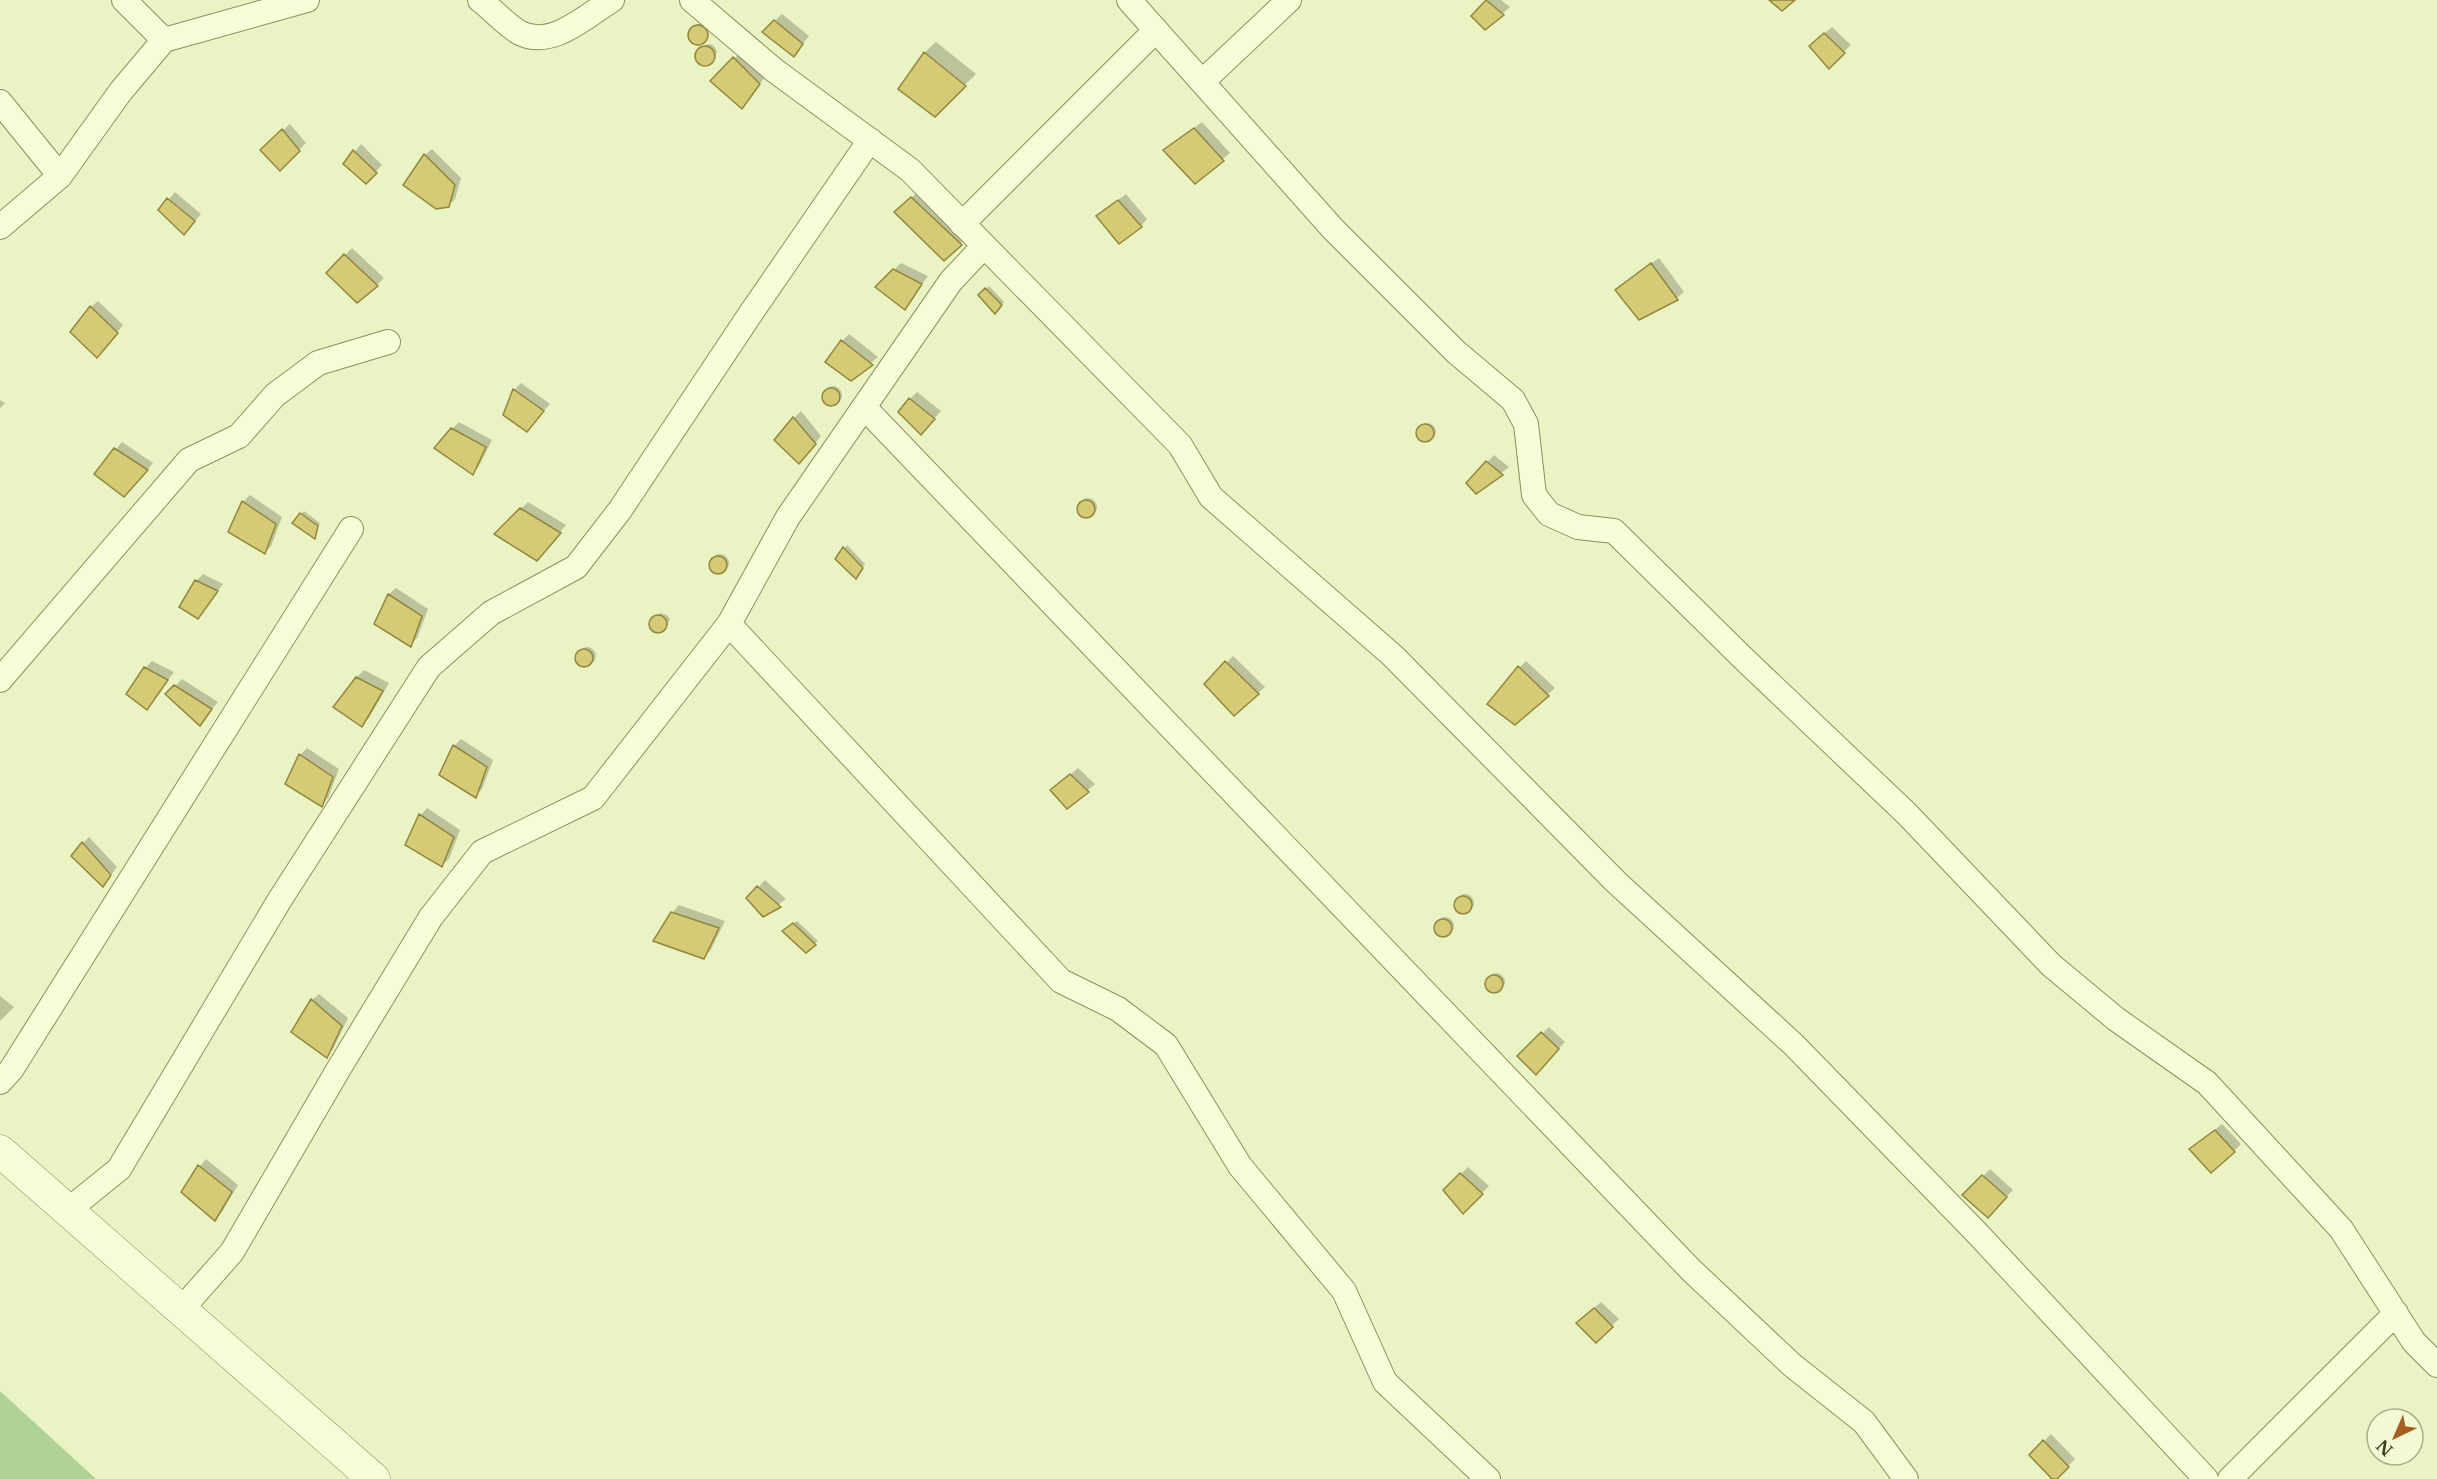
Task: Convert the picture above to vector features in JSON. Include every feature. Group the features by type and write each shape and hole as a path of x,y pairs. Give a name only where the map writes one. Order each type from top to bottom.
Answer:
{"street":[{"path":"124,0 164,40"},
{"path":"0,227 60,176 121,91 164,40 307,0"},
{"path":"480,0 518,32 529,37 542,38 555,35 612,0"},
{"path":"692,0 774,70 910,170 1180,446 1211,497 1393,656 1616,882 1794,1045 1976,1232 2206,1479"},
{"path":"1129,0 1333,229 1456,352 1513,400 1526,424 1534,495 1549,513 1578,527 1614,531 1907,814 2051,965 2116,1019 2207,1083 2341,1229 2414,1342 2437,1365"},
{"path":"1203,81 1289,0"},
{"path":"962,224 1156,30"},
{"path":"0,102 60,176"},
{"path":"67,1210 119,1169 279,901 429,667 491,613 576,567 620,510 870,140"},
{"path":"180,1311 232,1252 425,927 483,852 593,798 729,624 788,517 951,281 984,246"},
{"path":"0,680 189,459 239,436 275,395 318,363 388,342"},
{"path":"864,407 1691,1270 1792,1365 1864,1422 1906,1479"},
{"path":"0,1082 11,1070 351,529"},
{"path":"729,624 1061,981 1118,1009 1166,1045 1240,1166 1344,1292 1385,1382 1488,1479"},
{"path":"0,1151 374,1479"},
{"path":"2230,1479 2396,1313"}],"green space":[{"path":"0,1391 96,1479 0,1479"}],"building":[{"path":"1486,0 1504,15 1485,30 1471,16"},
{"path":"1769,0 1795,0 1782,11"},
{"path":"774,20 803,44 794,57 762,32"},
{"path":"698,25 705,28 708,35 705,42 698,45 691,42 688,35 691,28"},
{"path":"1824,33 1845,53 1829,69 1809,46"},
{"path":"705,46 712,49 715,56 712,63 705,66 698,63 695,56 698,49"},
{"path":"924,52 966,86 935,117 898,89"},
{"path":"733,57 760,84 742,109 710,81"},
{"path":"1194,128 1224,161 1195,184 1163,150"},
{"path":"282,129 300,151 280,171 260,150"},
{"path":"353,150 377,173 366,184 343,164"},
{"path":"424,154 455,185 449,207 436,209 403,185"},
{"path":"911,197 962,245 944,261 894,212"},
{"path":"167,198 195,221 184,235 158,210"},
{"path":"1118,200 1142,227 1119,244 1096,216"},
{"path":"344,254 378,286 357,303 326,273"},
{"path":"1651,263 1678,300 1639,320 1615,290"},
{"path":"893,269 922,284 905,310 875,287"},
{"path":"985,288 1002,305 995,314 978,295"},
{"path":"90,306 118,333 97,358 70,332"},
{"path":"841,340 873,365 851,381 825,362"},
{"path":"827,388 835,388 840,393 838,404 827,406 822,401 822,393"},
{"path":"513,389 544,411 527,432 503,415"},
{"path":"909,398 935,419 921,435 898,412"},
{"path":"793,417 816,444 799,464 774,440"},
{"path":"1421,424 1429,424 1434,429 1432,440 1421,442 1416,437 1416,429"},
{"path":"451,428 486,447 473,475 434,448"},
{"path":"114,448 148,470 124,497 94,474"},
{"path":"1486,461 1503,475 1476,494 1466,483"},
{"path":"1082,500 1090,500 1095,505 1093,516 1082,518 1077,513 1077,505"},
{"path":"242,501 276,524 265,554 228,532"},
{"path":"520,508 561,533 537,561 494,534"},
{"path":"300,513 318,526 315,539 292,523"},
{"path":"843,547 863,568 856,579 835,559"},
{"path":"714,556 722,556 727,561 725,572 714,574 709,569 709,561"},
{"path":"195,580 218,591 198,619 179,607"},
{"path":"388,594 422,616 411,647 374,624"},
{"path":"654,615 662,615 667,620 665,631 654,633 649,628 649,620"},
{"path":"584,649 592,654 593,658 588,666 584,667 576,662 575,658 580,650"},
{"path":"1225,661 1259,694 1234,716 1204,684"},
{"path":"1518,666 1549,696 1515,725 1487,704"},
{"path":"144,667 168,680 147,710 126,694"},
{"path":"356,677 383,691 362,727 333,707"},
{"path":"174,685 212,709 200,726 165,694"},
{"path":"453,745 487,767 476,798 439,775"},
{"path":"299,754 333,777 322,807 285,784"},
{"path":"1070,774 1089,792 1067,809 1050,790"},
{"path":"419,814 454,837 442,867 405,845"},
{"path":"82,842 111,875 103,887 71,856"},
{"path":"757,886 781,907 763,917 746,898"},
{"path":"1463,896 1469,899 1472,905 1469,911 1463,914 1457,911 1454,905 1457,899"},
{"path":"671,912 719,928 704,959 653,941"},
{"path":"1443,919 1449,922 1452,928 1449,934 1443,937 1437,934 1434,928 1437,922"},
{"path":"793,923 816,945 806,953 782,931"},
{"path":"1494,975 1500,978 1503,984 1500,990 1494,993 1488,990 1485,984 1488,978"},
{"path":"311,999 342,1026 327,1058 291,1032"},
{"path":"1541,1032 1559,1049 1536,1075 1517,1056"},
{"path":"2215,1130 2235,1152 2211,1173 2189,1149"},
{"path":"198,1165 232,1192 215,1221 181,1192"},
{"path":"1460,1173 1483,1194 1463,1214 1443,1190"},
{"path":"1982,1175 2007,1197 1988,1218 1962,1195"},
{"path":"1594,1308 1613,1327 1596,1343 1576,1323"},
{"path":"2043,1440 2069,1467 2057,1479 2052,1479 2029,1455"}]}
